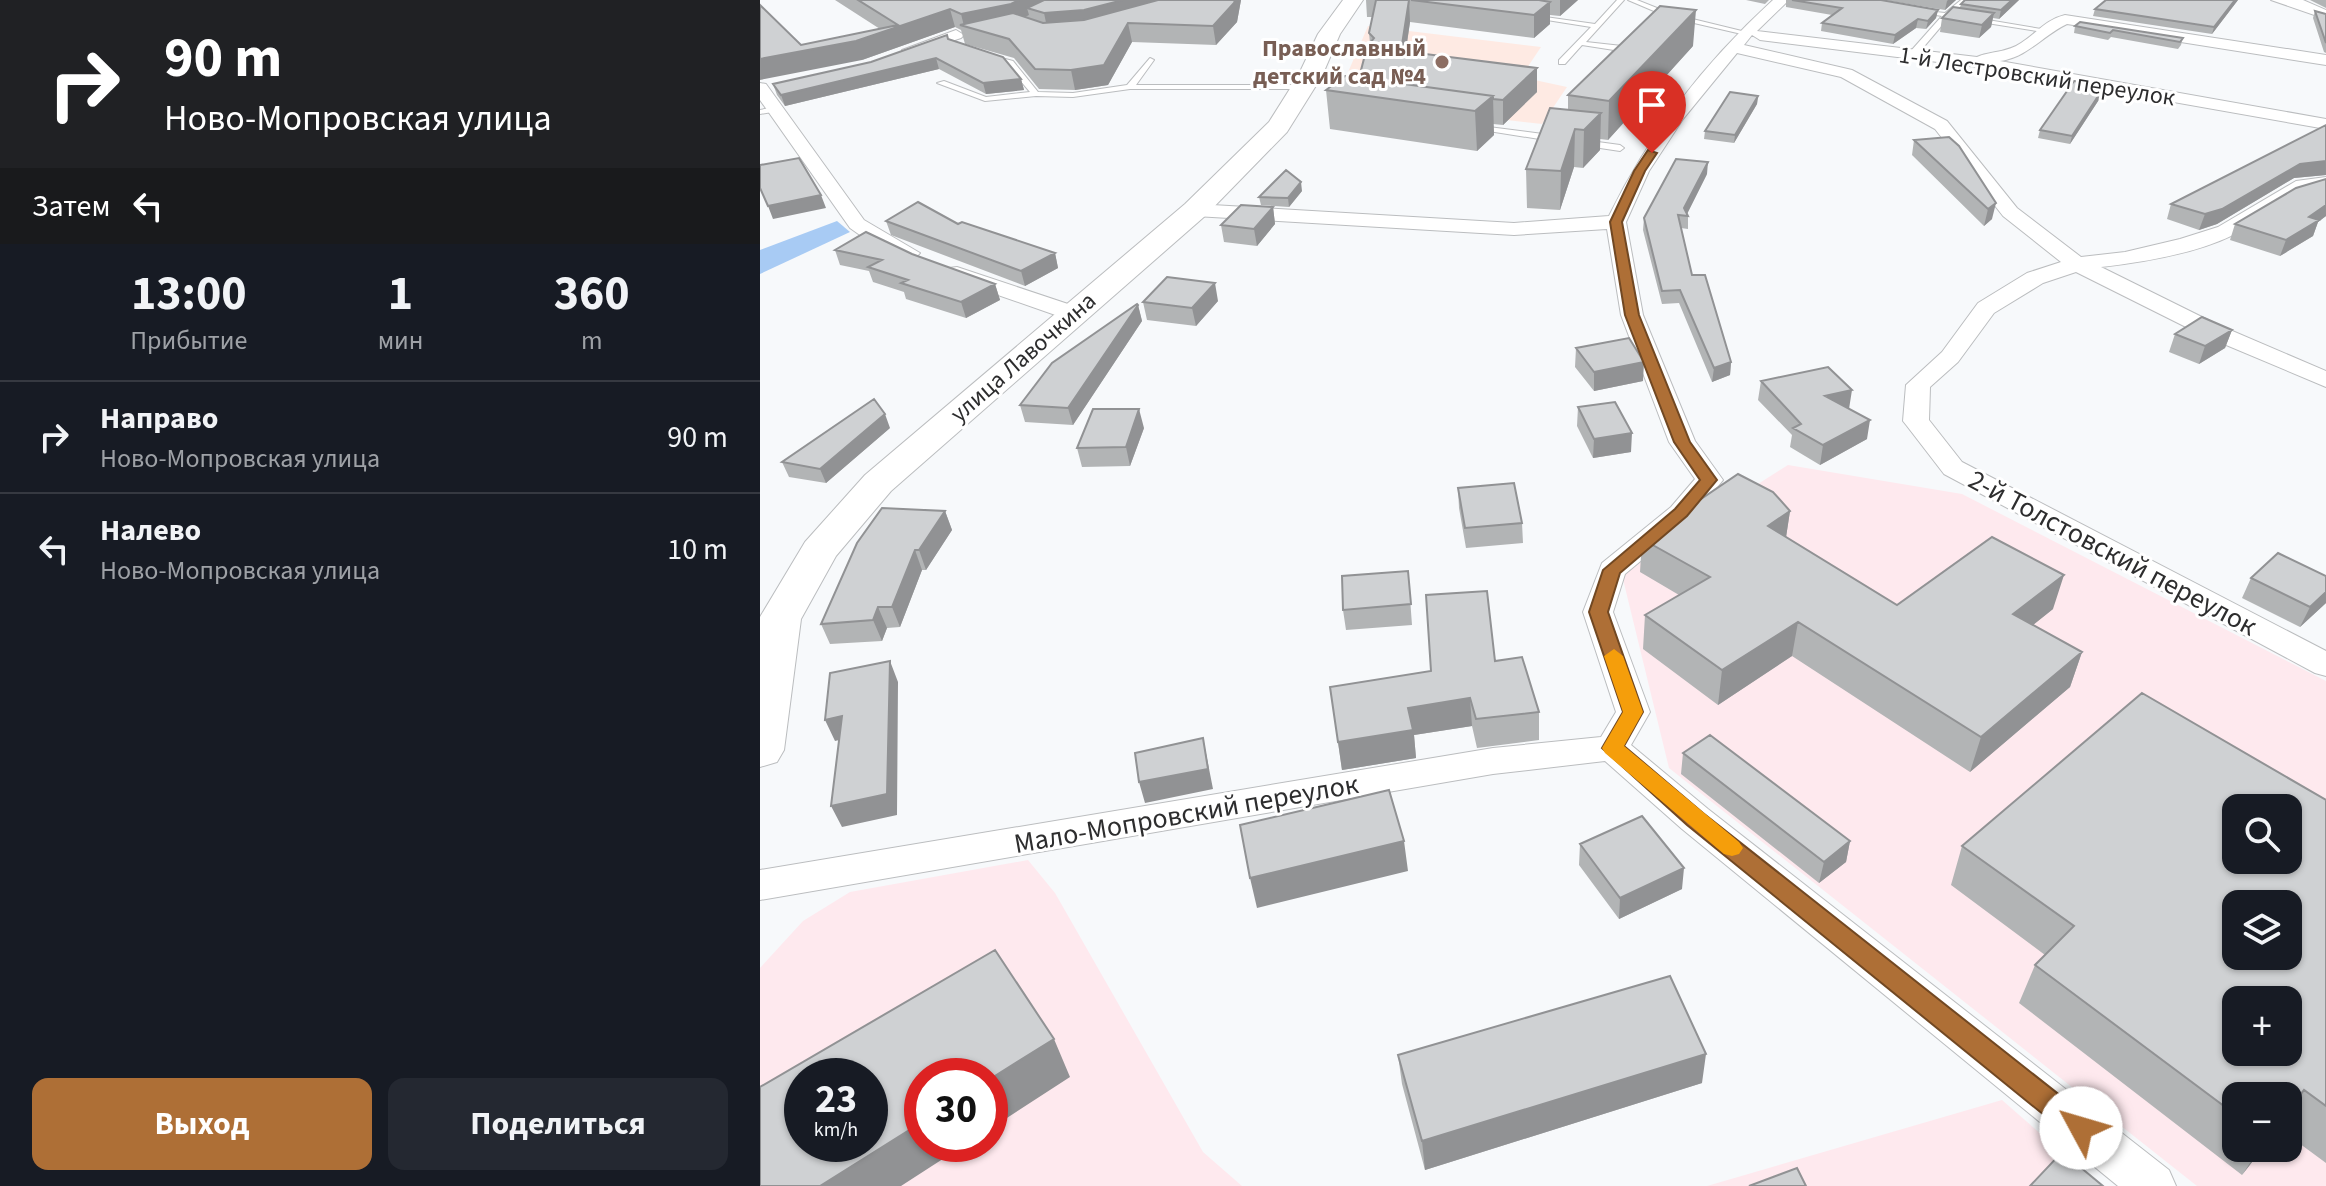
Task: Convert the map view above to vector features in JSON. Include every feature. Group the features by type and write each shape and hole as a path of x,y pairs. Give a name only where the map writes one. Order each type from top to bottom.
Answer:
{"main road":[{"name":"улица Лавочкина","path":"760,750 770,617 819,551 878,483 1195,210 1278,127 1304,87 1329,34 1353,0"}],"street":[{"path":"1782,0 1740,40 1676,116 1640,171 1616,222 1632,315 1682,442 1709,480 1681,513 1612,570 1598,612 1633,712 1612,748 1695,819 2153,1186"},
{"path":"2278,0 2298,3 2326,15"},
{"path":"1970,61 2010,55 2028,46 2043,30 2065,19 2078,2"},
{"path":"2065,19 2326,60"},
{"path":"891,57 958,40"},
{"path":"1740,40 1846,73 1941,125 2010,212 2077,264 2208,329 2326,380"},
{"name":"1-й Лестровский переулок","path":"1740,40 1970,61 2326,124"},
{"path":"765,88 768,110 857,224 881,241 959,274 1072,313"},
{"path":"2077,264 2125,258 2186,244 2225,231 2303,185 2325,185"},
{"path":"1195,210 1514,229 1616,222"},
{"name":"2-й Толстовский переулок","path":"2077,264 2035,278 1986,308 1950,357 1918,385 1916,421 1953,468 2326,665"},
{"name":"Мало-Мопровский переулок","path":"760,885 1493,761 1612,748"}],"lane":[{"path":"1562,62 1621,0"},
{"path":"1631,0 1740,40"},
{"path":"1913,54 1947,15 1965,0"},
{"path":"1907,9 2043,30"},
{"path":"1519,15 1596,26"},
{"path":"1580,43 1619,48 1602,71"},
{"path":"983,55 1010,63 1036,94"},
{"path":"1130,87 1150,60"},
{"path":"941,83 985,99 1036,94 1073,95 1130,87 1304,87"},
{"path":"1460,125 1620,148"},
{"path":"1552,138 1560,127"}],"shaded area":[{"name":"Православный детский сад №4","path":"1368,26 1541,47 1521,77 1567,87 1542,124 1336,100"},
{"path":"837,221 850,232 760,274 760,250"},
{"path":"1788,465 1962,494 2326,681 2326,1186 2197,1186 1669,768 1621,571"},
{"path":"1028,860 1055,893 1203,1152 1242,1186 760,1186 760,968 803,921 850,892"},
{"path":"2002,1100 2100,1186 1707,1186"}],"building":[{"path":"858,0 1019,0 961,14 950,9 856,41 760,59 760,5 801,45 898,25"},
{"path":"1044,0 1123,0 1084,10 1044,13 1027,8"},
{"path":"1158,0 1235,0 1213,26 1128,23 1104,65 1071,70 1035,69 1009,39 960,25 1013,13 1043,23 1084,20"},
{"path":"1376,0 1409,0 1401,51 1537,68 1503,100 1493,99 1493,96 1359,78 1367,47 1374,38 1369,33"},
{"path":"1411,0 1539,0 1550,2 1534,15"},
{"path":"1792,0 1881,0 1938,10 1928,21 1918,19 1895,35 1822,23 1842,8"},
{"path":"1965,0 2012,0 2001,10 1961,4"},
{"path":"2106,0 2235,0 2214,27 2095,9"},
{"path":"1660,6 1696,10 1609,101 1568,95"},
{"path":"1953,7 1994,13 1982,25 1942,18"},
{"path":"2315,11 2326,14 2326,43"},
{"path":"2080,22 2183,38 2180,42 2075,26"},
{"path":"947,35 948,39 1003,57 1021,79 983,83 936,58 781,95 773,84 871,62"},
{"path":"1345,76 1493,96 1475,111 1326,90"},
{"path":"2074,81 2104,87 2072,136 2040,130"},
{"path":"1730,92 1758,96 1735,135 1705,131"},
{"path":"1550,108 1601,113 1584,130 1575,129 1561,171 1526,169"},
{"path":"2326,125 2326,161 2300,164 2222,209 2205,214 2171,204"},
{"path":"1949,137 1959,146 1996,203 1988,209 1914,140"},
{"path":"799,158 821,195 768,206 760,188 760,165"},
{"path":"1676,159 1708,162 1684,208 1688,216 1678,215 1692,275 1705,275 1731,362 1714,368 1680,290 1662,291 1644,218"},
{"path":"1286,170 1301,182 1288,198 1259,197"},
{"path":"2326,179 2326,205 2309,217 2319,220 2286,240 2235,224 2296,188"},
{"path":"918,202 958,224 962,222 1055,253 1021,271 886,221"},
{"path":"1241,205 1273,207 1254,229 1221,225"},
{"path":"866,232 912,254 995,284 961,302 901,283 908,280 868,267 882,260 835,250"},
{"path":"1167,277 1215,283 1192,308 1143,302"},
{"path":"1137,304 1068,408 1020,405 1052,363"},
{"path":"2202,317 2232,330 2205,346 2175,334"},
{"path":"1629,338 1644,362 1594,372 1576,348"},
{"path":"1828,367 1852,390 1825,396 1870,420 1823,445 1793,428 1801,424 1761,381"},
{"path":"874,399 885,414 820,469 782,462"},
{"path":"1615,402 1632,433 1594,439 1578,407"},
{"path":"1093,409 1139,409 1126,447 1077,448"},
{"path":"1738,474 1773,492 1790,511 1768,526 1897,605 1992,537 2064,575 2013,614 2082,652 1981,737 1798,622 1722,670 1645,615 1710,577 1642,539"},
{"path":"1514,483 1522,523 1465,528 1458,488"},
{"path":"882,508 945,511 919,550 915,550 892,607 878,607 873,620 821,624 857,543"},
{"path":"2278,553 2326,576 2326,592 2310,607 2251,578"},
{"path":"1408,571 1411,604 1343,610 1342,576"},
{"path":"1487,591 1495,661 1522,657 1539,712 1476,719 1470,698 1408,708 1413,730 1338,742 1330,687 1431,671 1426,595"},
{"path":"890,661 887,794 831,806 842,716 825,720 830,673"},
{"path":"2142,693 2326,800 2326,1106 2304,1090 2302,1093 2302,1082 2222,1082 2222,1105 2035,965 2074,926 1962,846"},
{"path":"1710,735 1850,841 1824,862 1683,753"},
{"path":"1203,738 1208,769 1139,782 1135,753"},
{"path":"1389,790 1404,841 1250,878 1240,825"},
{"path":"1642,816 1684,868 1620,898 1580,844"},
{"path":"995,950 1054,1039 1008,1068 1008,1058 904,1058 904,1133 888,1143 888,1058 810,1058"},
{"path":"1670,976 1706,1054 1422,1141 1398,1055"},
{"path":"784,1073 784,1162 858,1162 820,1186 760,1186 760,1087"},
{"path":"2062,1152 2103,1186 2030,1186"},
{"path":"1797,1168 1806,1186 1749,1186"}],"slow traffic":[{"path":"1614,656 1633,712 1612,748 1732,848"}],"place":[{"name":"Православный детский сад №4","path":"1442,62"}],"route":[{"path":"1652,153 1616,222 1632,315 1682,442 1709,480 1681,513 1612,570 1598,612 1633,712 1612,748 1695,819 2081,1128"}]}
